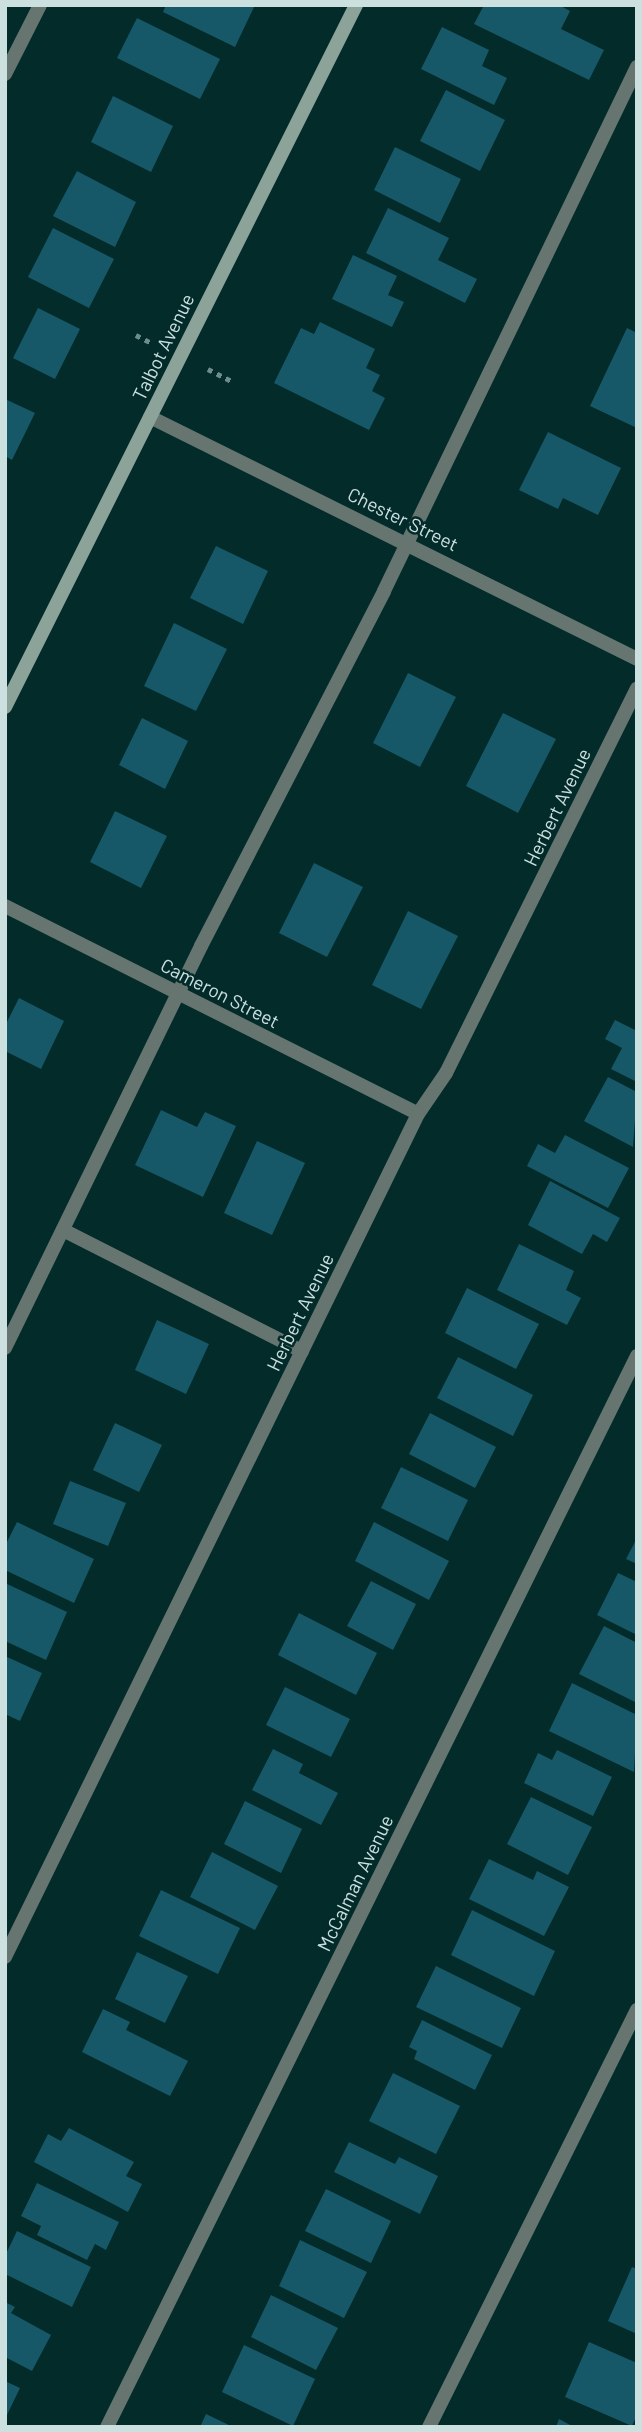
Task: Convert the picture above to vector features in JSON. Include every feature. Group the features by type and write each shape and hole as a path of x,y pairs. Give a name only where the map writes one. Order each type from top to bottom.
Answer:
{"street":[{"path":"5,74 40,5"},
{"name":"Talbot Avenue","path":"5,706 356,5"},
{"path":"5,1348 178,994 384,591 405,541 637,67"},
{"name":"Chester Street","path":"150,417 405,541 637,659"},
{"name":"Herbert Avenue","path":"5,1957 418,1114 446,1073 637,689"},
{"name":"Cameron Street","path":"5,906 418,1114"},
{"path":"63,1230 302,1351"},
{"name":"McCalman Avenue","path":"107,2427 637,1356"},
{"path":"429,2427 637,2010"}],"building":[{"path":"166,5 255,5 235,47 163,12"},
{"path":"484,5 559,5 570,11 561,29 604,50 589,80 474,24"},
{"path":"137,18 220,59 200,99 117,58"},
{"path":"442,27 489,50 482,66 507,78 494,105 421,69"},
{"path":"446,90 505,120 480,171 420,141"},
{"path":"113,96 173,126 151,172 91,142"},
{"path":"395,147 461,179 440,223 374,190"},
{"path":"77,171 136,202 115,247 53,216"},
{"path":"388,208 449,238 438,260 477,279 465,303 366,253"},
{"path":"53,228 114,259 89,308 28,277"},
{"path":"353,255 397,276 388,295 404,302 392,327 332,299"},
{"path":"38,308 80,329 55,379 13,358"},
{"path":"320,322 375,349 366,368 380,375 372,391 385,398 369,430 274,383 301,328 314,334"},
{"path":"627,328 637,333 637,428 590,406"},
{"path":"5,399 35,413 12,460 5,456"},
{"path":"548,432 621,468 598,515 563,498 558,509 519,490"},
{"path":"216,546 268,571 243,624 190,598"},
{"path":"174,623 227,649 196,711 144,686"},
{"path":"408,673 456,697 420,767 373,743"},
{"path":"503,713 556,739 518,813 466,786"},
{"path":"142,718 188,741 165,789 119,765"},
{"path":"115,811 167,836 141,888 90,862"},
{"path":"314,863 363,887 327,957 279,933"},
{"path":"408,911 458,936 421,1009 372,985"},
{"path":"19,998 64,1021 41,1069 5,1051 5,1026"},
{"path":"615,1020 637,1031 637,1082 611,1069 622,1048 605,1039"},
{"path":"608,1077 637,1092 633,1147 584,1121"},
{"path":"161,1110 197,1127 205,1112 236,1126 203,1197 135,1165"},
{"path":"565,1135 629,1168 608,1208 527,1166 538,1144 555,1153"},
{"path":"257,1141 305,1163 272,1235 224,1213"},
{"path":"550,1181 620,1218 607,1242 593,1234 582,1254 528,1225"},
{"path":"519,1244 574,1271 566,1290 581,1298 567,1325 497,1290"},
{"path":"467,1288 539,1324 516,1369 445,1333"},
{"path":"157,1320 209,1344 186,1394 135,1370"},
{"path":"458,1357 533,1395 513,1436 437,1398"},
{"path":"430,1413 496,1447 475,1488 409,1454"},
{"path":"115,1423 162,1445 139,1492 93,1470"},
{"path":"401,1467 468,1500 448,1541 381,1508"},
{"path":"70,1481 126,1503 108,1546 53,1524"},
{"path":"17,1522 94,1559 74,1603 5,1570 5,1546"},
{"path":"374,1522 449,1561 429,1600 355,1561"},
{"path":"637,1538 637,1564 626,1559"},
{"path":"618,1573 637,1582 637,1635 597,1615"},
{"path":"371,1581 416,1604 393,1650 347,1626"},
{"path":"5,1583 67,1612 46,1660 5,1641"},
{"path":"299,1613 377,1653 356,1695 278,1655"},
{"path":"604,1626 637,1643 637,1703 579,1674"},
{"path":"5,1656 42,1673 20,1721 5,1714"},
{"path":"572,1683 637,1715 634,1772 549,1731"},
{"path":"285,1687 350,1719 331,1757 266,1725"},
{"path":"273,1749 303,1764 299,1773 338,1793 321,1825 252,1790"},
{"path":"557,1750 612,1777 593,1816 524,1783 538,1753 552,1760"},
{"path":"531,1797 592,1827 568,1875 507,1844"},
{"path":"245,1801 302,1829 281,1873 224,1844"},
{"path":"212,1852 278,1886 255,1930 190,1897"},
{"path":"489,1859 533,1880 537,1871 569,1887 544,1936 469,1899"},
{"path":"161,1890 240,1928 218,1974 139,1936"},
{"path":"472,1910 555,1951 534,1996 451,1955"},
{"path":"137,1952 188,1976 165,2023 115,1999"},
{"path":"436,1966 521,2008 502,2048 416,2007"},
{"path":"103,2009 130,2022 126,2030 188,2061 170,2096 82,2052"},
{"path":"422,2020 492,2055 475,2090 414,2059 417,2051 409,2047"},
{"path":"393,2073 460,2106 436,2154 369,2121"},
{"path":"69,2128 134,2162 126,2176 142,2184 128,2212 34,2162 48,2134 61,2141"},
{"path":"349,2142 395,2164 399,2157 438,2176 420,2214 334,2172"},
{"path":"37,2183 119,2222 106,2250 95,2244 87,2260 37,2235 41,2226 21,2216"},
{"path":"326,2189 391,2221 371,2263 305,2231"},
{"path":"17,2231 91,2267 72,2307 5,2274 5,2256"},
{"path":"300,2240 367,2272 344,2318 279,2286"},
{"path":"632,2267 637,2269 637,2334 608,2321"},
{"path":"271,2295 338,2328 316,2370 251,2337"},
{"path":"5,2302 15,2307 11,2313 51,2335 32,2371 5,2357"},
{"path":"589,2342 637,2363 637,2415 632,2426 565,2397"},
{"path":"244,2345 315,2379 293,2426 222,2392"},
{"path":"5,2381 20,2388 5,2419"},
{"path":"206,2414 233,2427 200,2427"},
{"path":"559,2419 574,2427 556,2427"}]}
